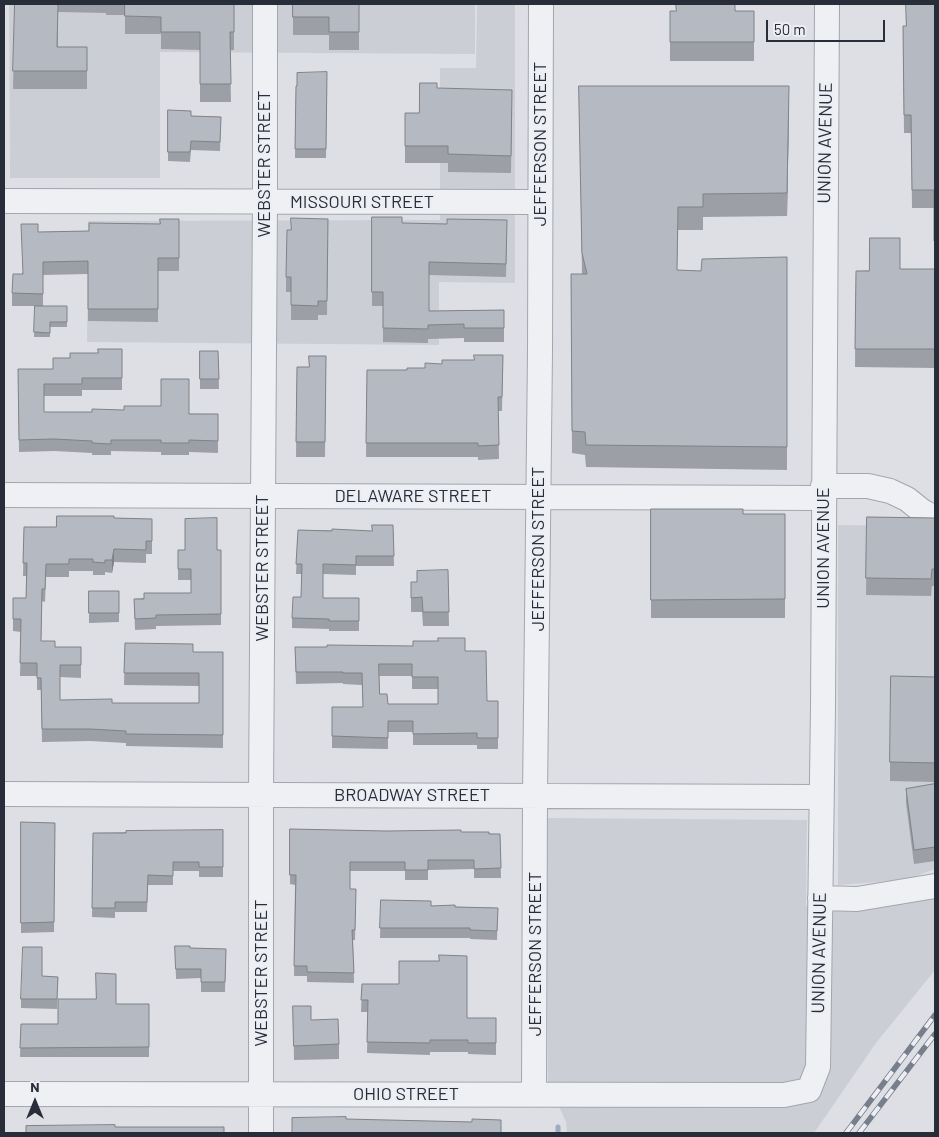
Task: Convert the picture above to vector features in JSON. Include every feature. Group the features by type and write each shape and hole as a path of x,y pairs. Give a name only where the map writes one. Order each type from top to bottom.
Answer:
{"street":[{"name":"WEBSTER STREET","path":"261,1133 262,496 265,202 264,4"},
{"name":"JEFFERSON STREET","path":"534,1094 541,4"},
{"name":"UNION AVENUE","path":"808,1090 818,1067 820,797 823,707 827,4"},
{"name":"MISSOURI STREET","path":"4,201 540,202"},
{"name":"DELAWARE STREET","path":"4,495 539,497 823,492 868,486 890,491 907,499 922,511 935,518"},
{"name":"BROADWAY STREET","path":"4,794 820,797"},
{"path":"820,898 857,899 935,886"},
{"name":"OHIO STREET","path":"4,1094 784,1095 808,1090"}],"shaded area":[{"path":"9,4 475,4 475,54 160,52 160,178 10,178"},
{"path":"477,4 515,4 515,283 439,282 439,345 87,342 88,221 440,220 440,68 476,68"},
{"path":"838,525 935,526 935,869 905,880 838,885"},
{"path":"546,818 807,820 806,906 861,903 935,887 935,970 876,1043 814,1133 567,1133 566,1122 548,1082"}],"building":[{"path":"15,4 58,4 57,47 87,47 87,71 13,71"},
{"path":"125,4 234,4 234,32 230,32 231,84 200,84 200,32 161,32 161,17 125,16"},
{"path":"293,4 359,4 359,32 329,32 329,17 293,17"},
{"path":"676,4 735,4 735,11 754,11 754,42 670,42 670,11 676,11"},
{"path":"906,4 935,4 935,241 934,190 912,190 911,115 904,115 903,26 906,26"},
{"path":"327,72 326,149 295,149 297,73"},
{"path":"420,83 437,83 437,88 512,90 511,156 448,154 448,146 405,146 405,113 419,113"},
{"path":"579,86 789,86 787,193 703,194 703,207 678,207 677,270 701,271 702,259 787,257 787,447 586,445 585,432 572,431 571,274 587,274 582,253"},
{"path":"168,110 191,111 191,116 221,117 220,142 191,141 190,152 168,152"},
{"path":"372,217 402,217 402,223 447,224 447,219 507,220 506,264 429,262 429,311 504,310 504,328 464,328 464,324 428,325 428,329 383,328 383,292 372,292"},
{"path":"291,218 328,219 327,301 318,301 318,306 291,305 291,277 286,277 287,230 291,230"},
{"path":"160,219 179,219 179,258 158,258 158,309 88,309 88,261 43,262 43,294 12,293 13,274 23,274 21,224 38,224 38,232 89,231 89,223 160,224"},
{"path":"870,238 900,238 900,269 935,269 935,349 855,349 856,271 869,271"},
{"path":"35,306 67,306 67,322 50,322 50,333 34,332"},
{"path":"98,349 122,349 122,378 82,378 82,384 44,384 44,412 92,412 92,409 124,410 124,406 161,406 161,379 189,379 189,414 218,414 218,441 189,440 189,443 161,443 161,440 111,440 111,444 54,439 19,440 18,369 53,369 53,358 70,358 70,353 98,353"},
{"path":"200,351 218,351 219,379 200,379"},
{"path":"474,355 503,355 502,397 498,397 499,445 478,446 478,443 366,443 367,370 425,368 425,363 442,364 442,360 474,360"},
{"path":"309,356 326,356 325,442 296,442 297,367 309,367"},
{"path":"651,509 743,509 743,514 785,514 785,599 651,600"},
{"path":"57,516 114,516 114,518 152,519 152,541 146,541 146,550 114,549 112,560 105,560 105,563 93,562 93,559 69,559 69,564 46,564 45,589 42,589 41,641 55,641 55,647 81,647 81,665 60,665 60,700 112,699 112,703 199,703 199,673 124,673 125,643 193,644 193,652 223,652 223,735 126,734 126,731 42,729 41,678 37,678 37,663 20,663 21,619 13,619 13,598 26,598 27,563 23,563 24,527 56,527"},
{"path":"867,517 935,518 935,569 932,569 931,579 866,578"},
{"path":"217,518 217,550 221,550 221,614 156,615 156,618 135,619 134,599 144,599 144,593 191,593 191,569 178,569 178,550 185,550 185,519"},
{"path":"372,525 393,525 394,556 356,556 356,565 323,564 323,598 359,598 359,621 292,618 293,597 301,597 302,564 296,564 298,530 372,531"},
{"path":"448,570 449,612 423,612 422,597 411,598 411,582 417,582 417,571"},
{"path":"89,591 119,591 119,613 89,613"},
{"path":"438,638 465,638 465,651 486,651 487,701 498,701 498,738 477,738 477,733 413,734 413,721 388,721 388,738 332,736 332,707 363,707 362,673 296,672 295,647 327,647 327,645 413,646 413,641 438,641","holes":["379,664 412,664 412,677 438,677 438,704 388,704 387,694 380,694"]},
{"path":"891,676 935,677 935,763 890,762"},
{"path":"935,784 935,847 914,850 906,789"},
{"path":"21,822 55,823 54,922 21,923"},
{"path":"290,829 461,830 461,832 500,834 501,868 474,869 474,860 428,860 428,870 405,870 405,862 350,862 350,889 356,889 355,930 352,930 354,973 307,972 307,966 294,966 296,875 290,875"},
{"path":"223,830 223,867 199,867 199,862 173,862 173,876 148,875 147,902 115,902 115,908 92,908 93,833"},
{"path":"381,900 431,901 431,906 455,905 455,907 498,908 497,931 470,930 470,928 380,928"},
{"path":"175,946 226,949 225,982 201,982 201,969 176,969"},
{"path":"23,947 42,947 42,976 58,977 57,999 21,999"},
{"path":"439,955 467,956 467,1018 496,1018 496,1043 468,1043 468,1040 430,1040 430,1043 367,1042 368,1000 361,1000 362,984 399,984 399,961 439,961"},
{"path":"96,973 116,974 116,1004 149,1004 149,1047 20,1048 21,1024 58,1024 58,999 96,999"},
{"path":"293,1006 311,1006 311,1020 338,1019 339,1044 294,1046"},
{"path":"346,1117 346,1119 472,1122 472,1119 501,1120 501,1133 292,1133 292,1118"},
{"path":"26,1126 224,1127 224,1133 26,1133"}],"waterway":[{"path":"558,1127 558,1133"}],"railway":[{"path":"846,1133 935,1015"},
{"path":"859,1133 935,1034"}]}
